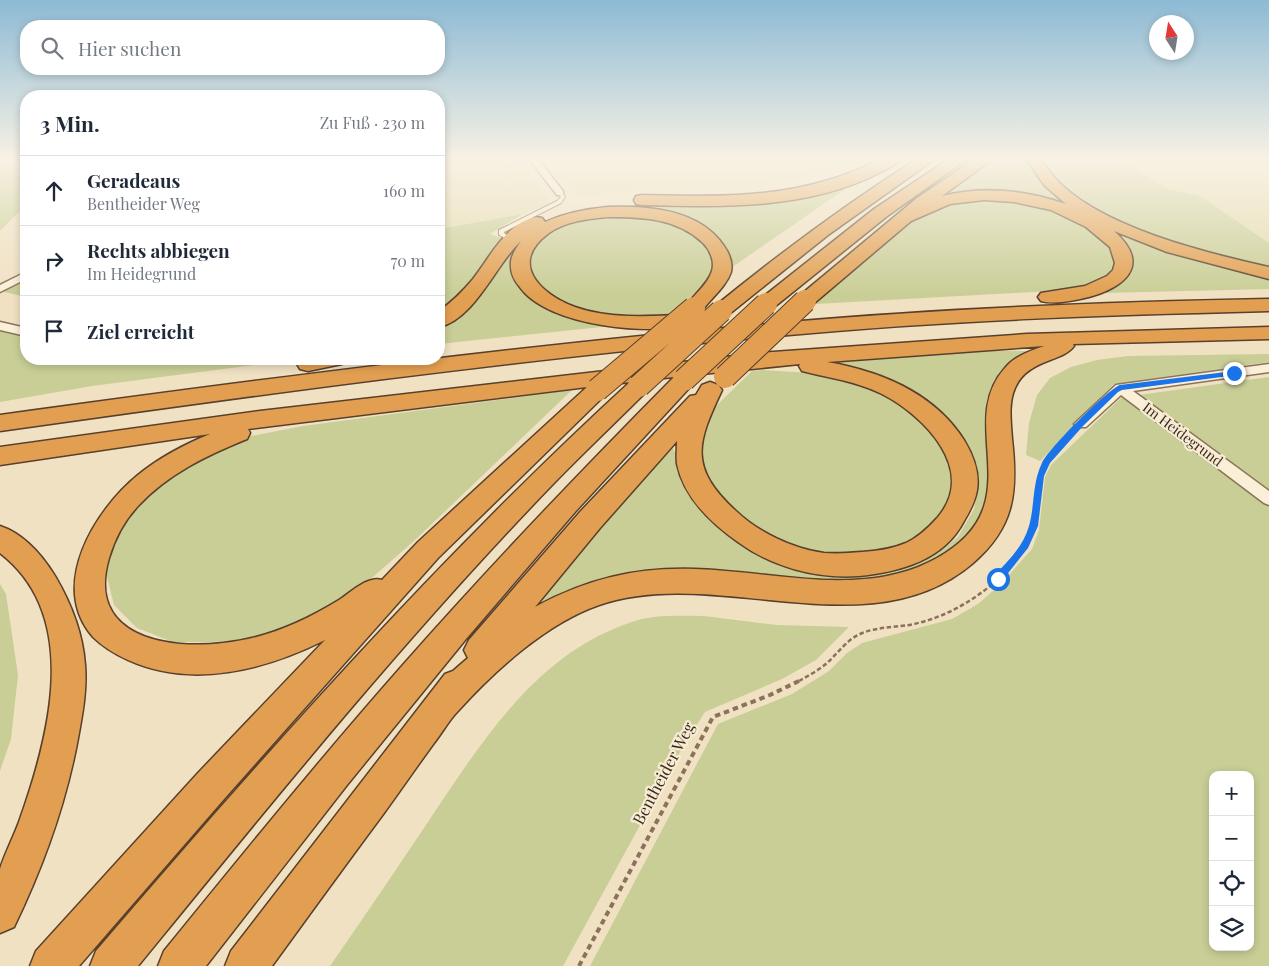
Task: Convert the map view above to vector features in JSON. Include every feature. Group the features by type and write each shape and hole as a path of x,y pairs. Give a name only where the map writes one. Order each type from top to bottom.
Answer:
{"highway":[{"path":"445,317 456,309 472,292 510,239 539,221 560,212 600,204"},
{"path":"781,240 833,204"},
{"path":"111,966 360,674 516,505 639,386 729,315 811,239 859,204"},
{"path":"246,966 447,699 481,649 590,520 672,428 701,379 766,304 873,218 894,204"},
{"path":"179,966 398,695 494,583 596,471 701,379 805,301 921,204"},
{"path":"905,217 933,204"},
{"path":"1015,300 1082,292 1113,281 1121,274 1124,265 1121,249 1104,231 1083,218 1057,206 1048,204"},
{"path":"1078,204 1144,237 1192,254 1269,273"},
{"path":"694,308 701,296 711,287 722,272 721,261 713,242 703,233 686,223 669,217 644,212 618,211 581,215 546,228 535,236 522,253 520,264 522,276 527,285 550,303 567,310 638,322 729,315 1015,300 1269,294"},
{"path":"50,966 211,786 428,550 597,390 736,275"},
{"path":"0,424 217,393 634,342 948,317 1269,305"},
{"path":"445,348 729,315"},
{"path":"0,439 202,410 624,358 776,343 923,332 1269,318"},
{"path":"447,699 492,654 526,627 580,599 615,588 654,581 686,580 798,591 866,592 907,584 931,576 966,553 994,519 1000,500 1001,478 998,415 1000,397 1005,384 1022,363 1035,356 1069,344 1132,337 1269,333"},
{"path":"0,456 260,419 701,379 882,350 1027,340 1114,336 1132,337"},
{"path":"0,407 112,389 300,365"},
{"path":"767,365 806,366 857,375 898,393 933,418 946,432 956,448 963,466 965,485 954,519 938,537 913,554 883,563 820,564 789,555 761,543 736,529 719,513 704,495 694,474 689,455 689,438 701,379 767,365"},
{"path":"317,413 239,432 210,443 178,460 137,490 119,510 104,532 94,554 89,578 91,605 105,627 123,642 152,655 180,659 214,660 249,653 293,640 326,624 363,601 428,550"},
{"path":"0,537 21,554 39,576 51,597 63,633 69,664 67,706 58,756 44,807 20,872 0,913"}],"street":[{"path":"0,289 20,278"},
{"path":"0,326 20,331"},
{"name":"Im Heidegrund","path":"1120,388 1269,368"},
{"path":"1081,424 1120,388"},
{"name":"Im Heidegrund","path":"1120,388 1269,499"}],"lane":[{"path":"510,239 502,234 501,230 555,204"}],"path":[{"name":"Bentheider Weg","path":"579,966 713,717 782,690 823,667 859,634 916,624 947,613 971,600 998,579 1024,548 1034,526 1040,476 1046,462 1081,424"}],"shaded area":[{"path":"445,204 548,204 523,214 445,228"},
{"path":"1212,204 1269,204 1269,243"}],"green space":[{"path":"0,204 20,204 20,211 0,231"},
{"path":"668,204 823,204 728,270 724,247 643,210 594,208"},
{"path":"953,204 1035,204 1079,220 1112,247 1115,263 1107,277 1089,285 1052,291 816,304 911,221 939,208"},
{"path":"1056,204 1072,204 1085,213 1269,276 1269,289 1101,293 1117,287 1131,274 1133,260 1129,247 1109,229"},
{"path":"1092,204 1212,204 1269,243 1269,266 1243,261 1179,243 1112,216"},
{"path":"523,214 490,234 504,239 483,262 462,296 445,310 445,228"},
{"path":"617,214 677,222 696,234 707,248 712,264 706,281 692,296 664,317 618,316 584,310 555,299 541,289 534,278 529,259 531,251 543,237 559,226 575,220"},
{"path":"555,218 556,220 520,244 525,292 621,325 445,343 445,327 464,312 513,247 538,226"},
{"path":"20,280 20,296 0,291"},
{"path":"0,330 20,334 20,365 254,365 92,386 0,402"},
{"path":"973,351 1029,351 1007,368 999,377 993,390 988,494 976,528 936,563 860,584 743,576 535,611 526,608 673,448 693,496 724,534 776,562 909,565 938,553 958,537 974,509 978,489 970,456 961,436 831,361"},
{"path":"1269,354 1269,362 1114,384 1040,461 1026,455 1029,423 1037,395 1050,378 1071,367 1097,360 1128,356"},
{"path":"752,371 828,374 888,394 932,428 955,471 946,515 915,539 879,554 825,554 791,547 764,536 724,504 708,480 701,453 702,430 717,405"},
{"path":"1269,377 1269,491 1139,395"},
{"path":"572,390 415,540 373,577 314,616 264,637 215,642 173,642 137,628 114,605 105,569 116,541 135,509 174,474 212,450 251,436 303,426"},
{"path":"1122,397 1126,397 1269,505 1269,966 590,966 718,724 792,694 829,671 847,653 862,643 952,619 978,604 1001,584 1032,549 1039,530 1045,477 1051,465"},
{"path":"0,584 6,594 18,675 11,739 0,771"},
{"path":"704,616 777,625 849,627 816,660 782,679 705,712 685,743 563,966 330,966 488,735 512,706 538,680 566,656 597,637 632,622 658,617"}],"route":[{"path":"998,579 1024,548 1034,526 1040,476 1046,462 1116,390 1234,373"}]}
